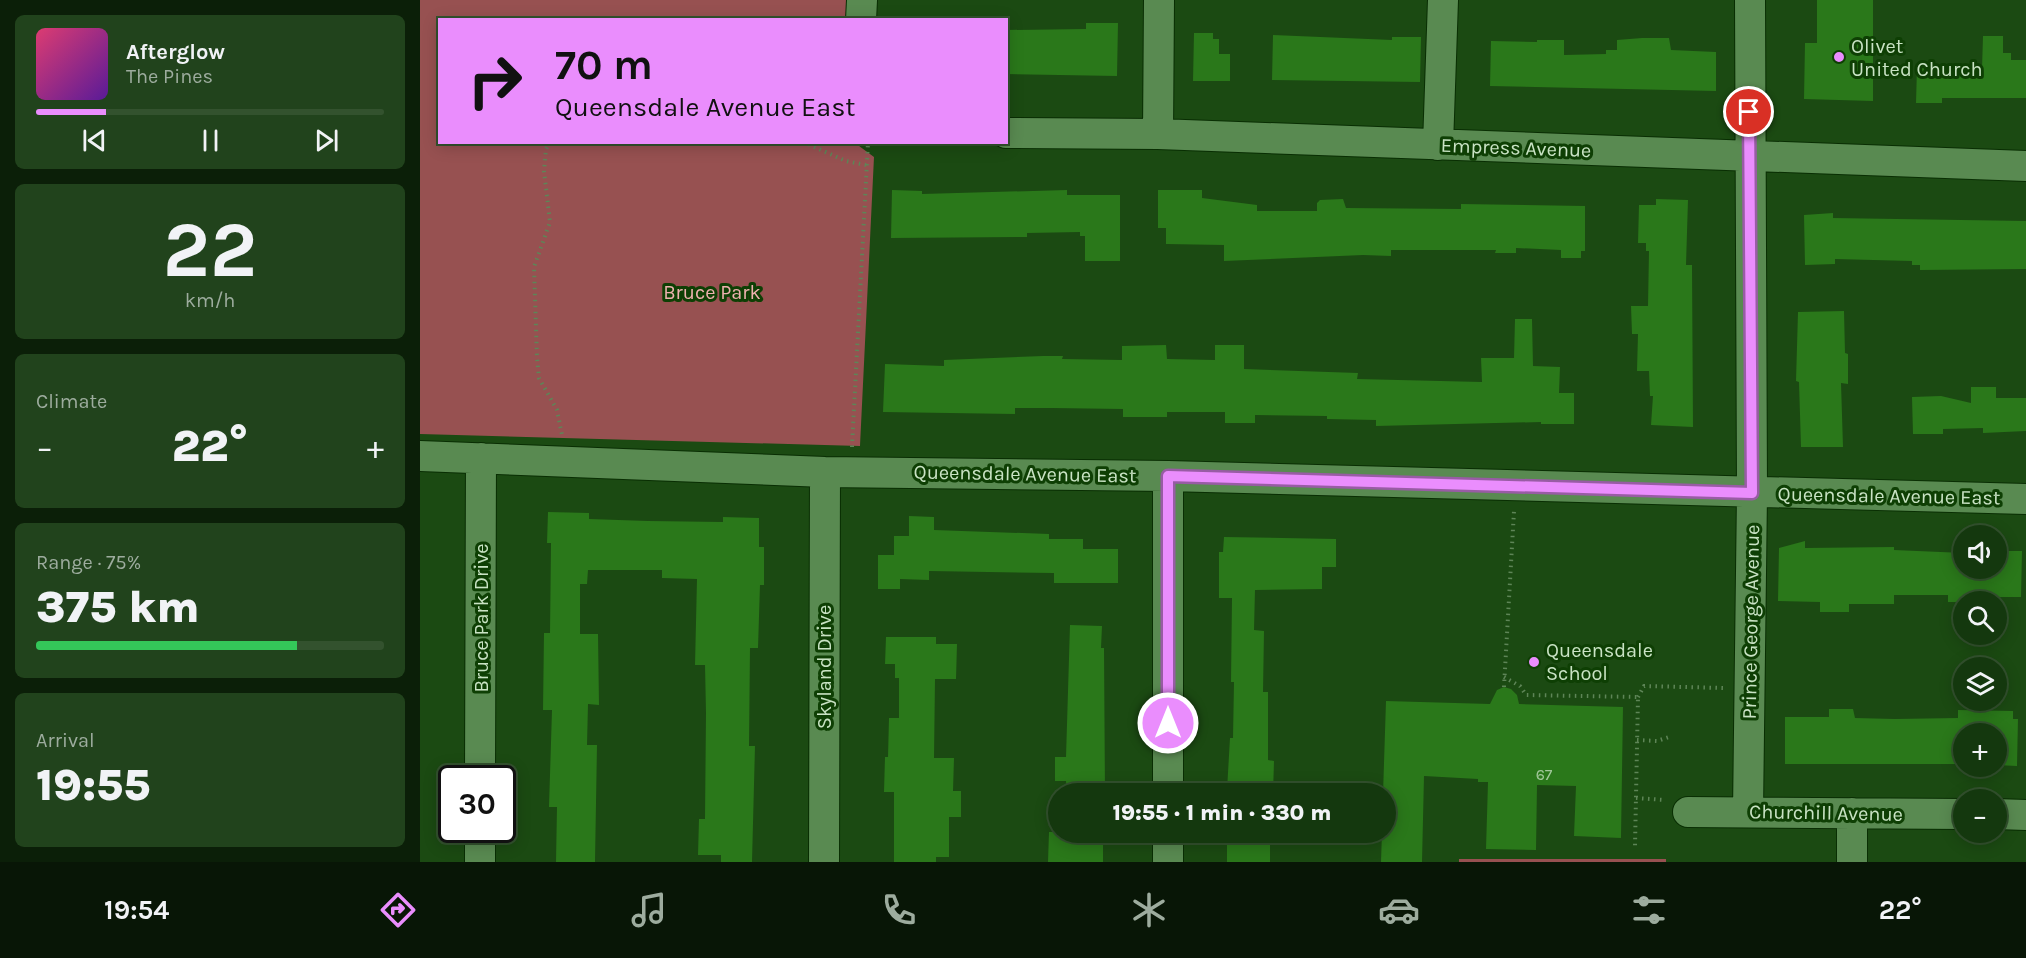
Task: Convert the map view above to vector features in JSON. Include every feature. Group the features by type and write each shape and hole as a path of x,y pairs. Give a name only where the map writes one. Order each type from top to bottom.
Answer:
{"street":[{"path":"861,18 862,0"},
{"path":"1158,134 1159,0"},
{"path":"1438,145 1443,0"},
{"name":"Prince George Avenue","path":"1748,812 1752,493 1750,0"},
{"name":"Empress Avenue","path":"1008,133 1158,134 2026,166"},
{"name":"Queensdale Avenue East","path":"420,456 825,472 1168,476 2026,499"},
{"name":"Bruce Park Drive","path":"480,765 481,458"},
{"name":"Skyland Drive","path":"824,862 825,472"},
{"path":"1168,476 1168,783"},
{"name":"Churchill Avenue","path":"1682,806 1748,812 1953,814"},
{"path":"1852,813 1852,862"},
{"path":"2007,814 2026,815"},
{"path":"480,843 480,862"},
{"path":"1168,843 1168,862"}],"path":[{"path":"549,144 546,149 544,171 550,222 546,241 534,267 537,358 539,378 557,410 563,441"},
{"path":"808,144 846,161 866,165"},
{"path":"825,472 852,449 868,144"},
{"path":"1504,687 1514,507"},
{"path":"1504,677 1520,686 1526,695 1638,697"},
{"path":"1635,846 1638,697 1644,686 1732,688"},
{"path":"1637,740 1657,741 1669,737"},
{"path":"1636,798 1682,806"}],"green space":[{"name":"Bruce Park","path":"420,0 846,0 846,18 438,18 438,144 856,144 874,157 860,446 420,434"},
{"path":"1459,859 1666,859 1666,862 1459,862"}],"building":[{"name":"Olivet United Church","path":"1817,0 1873,0 1873,101 1804,99 1805,43 1817,43"},
{"path":"1086,23 1118,23 1117,76 1008,74 1008,30 1086,29"},
{"path":"1194,33 1213,33 1213,39 1219,39 1219,54 1230,54 1230,81 1193,81"},
{"path":"1273,35 1392,40 1392,37 1421,37 1420,82 1272,80"},
{"path":"1983,36 2003,36 2003,53 2011,53 2011,60 2026,60 2026,98 1942,98 1942,103 1916,103 1917,68 1982,69"},
{"path":"1669,38 1671,50 1716,52 1716,91 1490,86 1491,41 1564,40 1564,55 1606,54 1606,50 1617,50 1617,40"},
{"path":"892,190 922,191 922,194 1067,190 1067,195 1120,195 1120,261 1085,261 1085,236 1080,236 1080,232 1027,233 1027,237 891,238"},
{"path":"1158,190 1202,190 1202,198 1257,205 1257,211 1317,211 1317,203 1320,200 1343,199 1346,208 1461,209 1461,204 1585,206 1585,251 1581,251 1581,258 1561,258 1561,250 1516,248 1516,253 1495,253 1496,250 1391,250 1391,256 1363,255 1224,261 1224,245 1166,244 1166,228 1158,228"},
{"path":"1656,199 1688,200 1686,265 1692,265 1693,427 1651,425 1653,396 1650,396 1649,371 1637,371 1638,334 1632,334 1631,306 1648,306 1649,251 1646,251 1646,243 1638,243 1639,205 1656,205"},
{"path":"1833,213 1833,218 2026,221 2026,269 1920,270 1920,265 1912,265 1912,261 1835,259 1835,264 1805,265 1804,215"},
{"path":"1844,311 1848,384 1841,383 1843,447 1801,447 1799,382 1796,381 1798,312"},
{"path":"1515,319 1532,319 1533,366 1560,367 1559,393 1574,393 1574,424 1541,424 1541,422 1376,426 1376,420 1327,419 1327,416 1255,415 1255,423 1225,423 1225,412 1167,412 1167,417 1123,417 1123,409 1015,408 1015,414 883,412 885,364 944,366 944,360 1043,356 1063,356 1062,359 1122,360 1122,346 1166,345 1167,359 1215,360 1215,345 1244,345 1244,369 1358,373 1357,379 1482,382 1481,358 1514,358"},
{"path":"1971,387 1996,387 1996,398 2026,398 2026,431 1983,433 1983,428 1943,429 1943,434 1913,434 1912,397 1941,396 1971,403"},
{"path":"548,512 589,513 589,519 648,521 723,522 723,517 759,518 759,547 764,547 764,585 760,585 758,648 750,648 749,746 755,746 752,862 721,862 721,855 698,855 699,819 705,819 706,713 705,665 695,665 697,579 662,578 662,570 588,570 587,584 580,584 580,634 598,634 599,705 588,704 587,745 597,745 595,862 556,862 557,807 549,807 552,710 543,710 544,633 550,633 551,543 547,543"},
{"path":"909,516 934,517 934,530 1049,534 1049,539 1083,539 1083,549 1118,549 1118,583 1054,583 1054,573 929,571 929,580 900,579 900,589 878,589 878,555 894,555 894,536 909,536"},
{"path":"1224,537 1336,539 1336,567 1322,567 1322,589 1255,590 1254,630 1264,631 1263,692 1268,692 1268,760 1274,761 1273,783 1227,783 1230,738 1233,738 1234,682 1231,682 1232,598 1219,598 1219,552 1223,552"},
{"path":"1805,541 1805,548 1894,547 1894,550 1953,553 1953,579 2007,579 2007,551 2022,551 2021,597 2007,597 2007,591 1953,591 1953,602 1948,602 1948,595 1894,595 1894,604 1849,604 1849,612 1820,612 1820,602 1778,601 1779,548"},
{"path":"1070,625 1102,626 1105,783 1055,781 1055,757 1066,757"},
{"path":"886,637 936,637 936,644 957,644 956,679 935,679 934,758 954,758 953,791 961,791 961,817 949,817 949,857 936,857 936,862 894,862 894,792 884,792 889,718 899,718 899,678 895,678 895,664 885,664"},
{"path":"1504,687 1511,689 1517,695 1519,704 1623,707 1621,838 1574,836 1576,786 1537,785 1536,850 1486,849 1488,782 1478,782 1478,779 1424,776 1422,862 1381,862 1382,843 1396,843 1396,783 1383,783 1386,701 1490,704 1497,690"},
{"path":"1829,709 1853,709 1855,718 1895,719 1958,718 1958,711 2013,711 2013,719 2018,719 2017,766 2007,766 2007,723 1953,723 1953,764 1785,764 1785,717 1829,717"},
{"path":"1049,843 1103,843 1103,862 1048,862"},
{"path":"1227,843 1270,843 1270,862 1227,862"}],"place":[{"name":"Olivet United Church","path":"1839,57"},
{"name":"Queensdale School","path":"1534,662"}],"route":[{"path":"1168,723 1168,476 1752,493 1749,112"}]}
